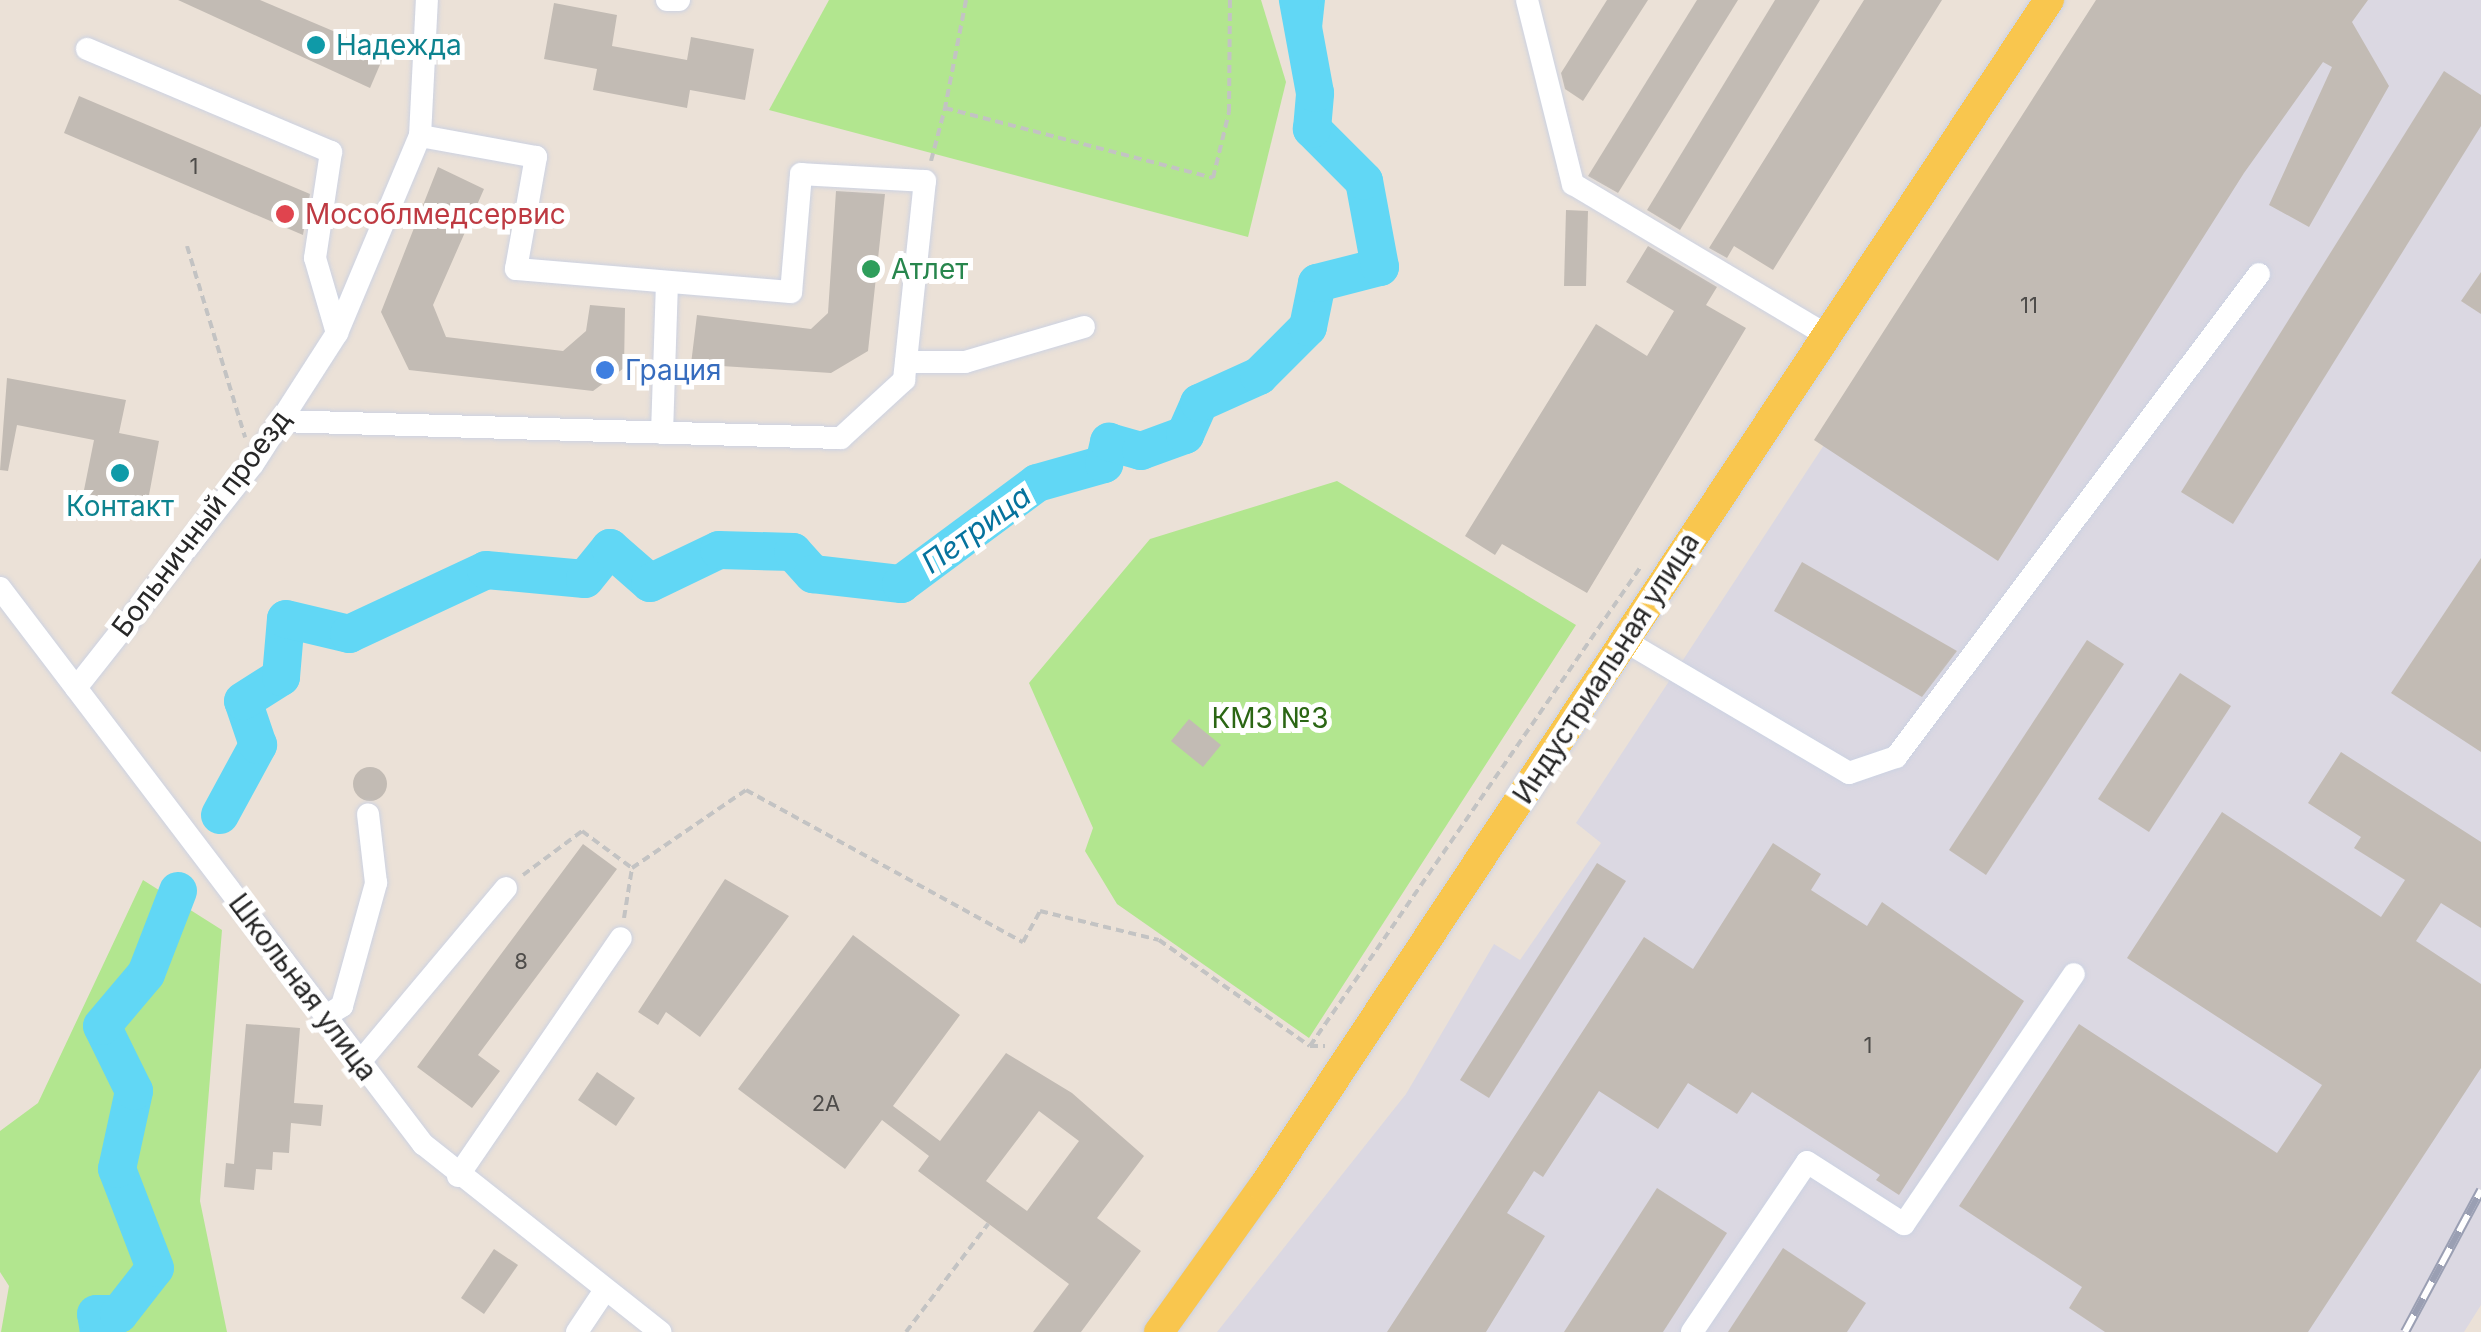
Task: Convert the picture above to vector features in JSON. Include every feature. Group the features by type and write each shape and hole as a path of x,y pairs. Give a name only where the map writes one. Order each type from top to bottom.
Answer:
{"main road":[{"name":"Индустриальная улица","path":"1158,1332 1263,1186 2049,0"}],"street":[{"name":"Больничный проезд","path":"76,688 253,464 337,333 420,136 427,0"},
{"path":"667,0 679,0"},
{"path":"1527,0 1573,184 1826,335"},
{"path":"88,48 332,152 315,258 337,333"},
{"path":"280,421 840,438 904,380 926,181 801,174 791,292 516,269 536,157 420,136"},
{"path":"1625,642 1849,773 1896,757 2259,274"},
{"path":"662,432 667,282"},
{"path":"906,362 965,362 1084,328"},
{"name":"Школьная улица","path":"0,588 422,1144 660,1332"},
{"path":"326,1016 342,1006 376,883 368,814"},
{"path":"360,1062 506,888"},
{"path":"458,1176 621,938"},
{"path":"1692,1332 1807,1162 1904,1224 2074,974"},
{"path":"576,1332 604,1290"}],"path":[{"path":"926,181 966,0"},
{"path":"945,108 1213,178 1229,112 1230,0"},
{"path":"187,246 253,464"},
{"path":"1310,1046 1626,581 1654,553"},
{"path":"621,938 632,868 746,790 1023,942 1040,911 1159,940 1310,1046 1334,1047"},
{"path":"506,888 582,832 632,868"},
{"path":"906,1332 988,1224"}],"shaded area":[{"path":"2116,0 2481,0 2481,1305 2464,1332 1217,1332 1406,1094 1494,944 1520,960 1601,843 1576,823"}],"green space":[{"path":"829,0 1261,0 1286,82 1248,237 769,110"},
{"name":"КМЗ №3","path":"1337,481 1576,625 1309,1038 1117,904 1085,851 1093,828 1029,683 1150,539"},
{"path":"143,880 222,930 200,1201 227,1332 1,1332 9,1286 0,1272 0,1131 38,1103"}],"water":[{"path":"1279,0 1325,0 1315,93"}],"building":[{"name":"Надежда","path":"178,0 260,0 385,53 370,88"},
{"path":"1607,0 1648,0 1583,101 1565,89 1561,73"},
{"path":"1697,0 1738,0 1618,193 1588,176"},
{"path":"1775,0 1820,0 1680,230 1647,210"},
{"path":"1864,0 1942,0 1773,270 1734,246 1727,258 1709,248"},
{"path":"2096,0 2368,0 2352,22 2389,86 2309,227 2269,205 2332,67 2323,62 2244,173 1998,561 1814,440"},
{"path":"554,3 617,15 612,46 687,60 691,37 754,49 745,100 690,90 687,108 593,90 597,69 544,59"},
{"path":"2444,71 2481,95 2481,126 2233,524 2181,492"},
{"path":"79,96 310,194 303,235 64,133"},
{"path":"438,167 484,189 433,305 446,337 563,351 586,331 590,305 625,308 624,368 593,391 409,370 381,312"},
{"path":"836,191 885,194 868,351 831,373 691,364 697,315 811,329 828,313"},
{"path":"1566,210 1588,211 1586,286 1564,286"},
{"path":"1648,246 1717,287 1706,305 1746,328 1587,593 1502,544 1495,555 1465,536 1596,324 1647,356 1674,311 1626,282"},
{"path":"2481,272 2481,314 2461,301"},
{"path":"7,378 126,400 119,433 159,441 147,506 83,495 94,440 17,425 8,471 0,470"},
{"path":"2481,558 2481,752 2391,693"},
{"path":"1802,562 1957,651 1922,697 1774,611"},
{"path":"2087,640 2124,664 1986,875 1949,850"},
{"path":"2180,673 2231,706 2149,832 2098,799"},
{"path":"1189,719 1221,745 1203,767 1171,741"},
{"path":"2341,752 2481,842 2481,928 2441,903 2416,941 2481,984 2481,1068 2308,1332 2105,1332 2069,1308 2082,1287 1959,1206 2079,1024 2277,1153 2322,1085 2127,958 2222,812 2381,917 2405,880 2354,848 2361,837 2308,803"},
{"path":"370,767 382,772 387,784 382,796 370,801 358,796 353,784 358,772"},
{"path":"1773,843 1821,874 1811,890 1867,926 1882,902 2024,1001 1899,1195 1876,1180 1880,1175 1752,1092 1737,1114 1688,1083 1658,1129 1599,1091 1543,1177 1534,1171 1507,1213 1545,1236 1486,1332 1387,1332 1644,937 1693,969"},
{"path":"583,844 617,869 478,1055 500,1071 472,1108 417,1067"},
{"path":"1597,863 1626,881 1489,1098 1460,1080"},
{"path":"725,879 789,916 700,1037 666,1012 658,1025 638,1012"},
{"path":"853,935 960,1015 893,1106 940,1141 1006,1053 1072,1093 1144,1156 1097,1218 1141,1251 1081,1332 1033,1332 1069,1284 918,1171 929,1156 882,1120 845,1169 738,1089","holes":["1039,1111 1079,1141 1027,1211 986,1181"]},
{"path":"246,1024 300,1028 294,1103 323,1105 321,1126 291,1123 289,1153 273,1152 272,1170 256,1169 254,1190 224,1187 226,1163 234,1164"},
{"path":"597,1072 635,1098 616,1126 578,1100"},
{"path":"1657,1188 1727,1233 1663,1332 1564,1332"},
{"path":"1783,1248 1866,1303 1847,1332 1728,1332"},
{"path":"494,1249 518,1265 484,1314 461,1298"}],"waterway":[{"name":"Петрица","path":"220,815 258,745 243,701 281,677 286,619 349,634 486,570 585,579 610,548 650,583 719,550 793,552 813,574 901,584 1037,483 1104,464 1109,442 1141,451 1185,435 1199,403 1259,376 1308,327 1317,283 1380,267 1364,181 1312,129 1315,93 1298,0"},
{"name":"Петрица","path":"99,1332 96,1314 119,1314 155,1268 117,1169 134,1091 102,1026 146,974 178,891"}],"railway":[{"path":"2405,1332 2481,1190"}],"place":[{"name":"Надежда","path":"316,45"},
{"name":"Мособлмедсервис","path":"285,214"},
{"name":"Атлет","path":"871,269"},
{"name":"Грация","path":"605,370"},
{"name":"Контакт","path":"120,473"}]}
